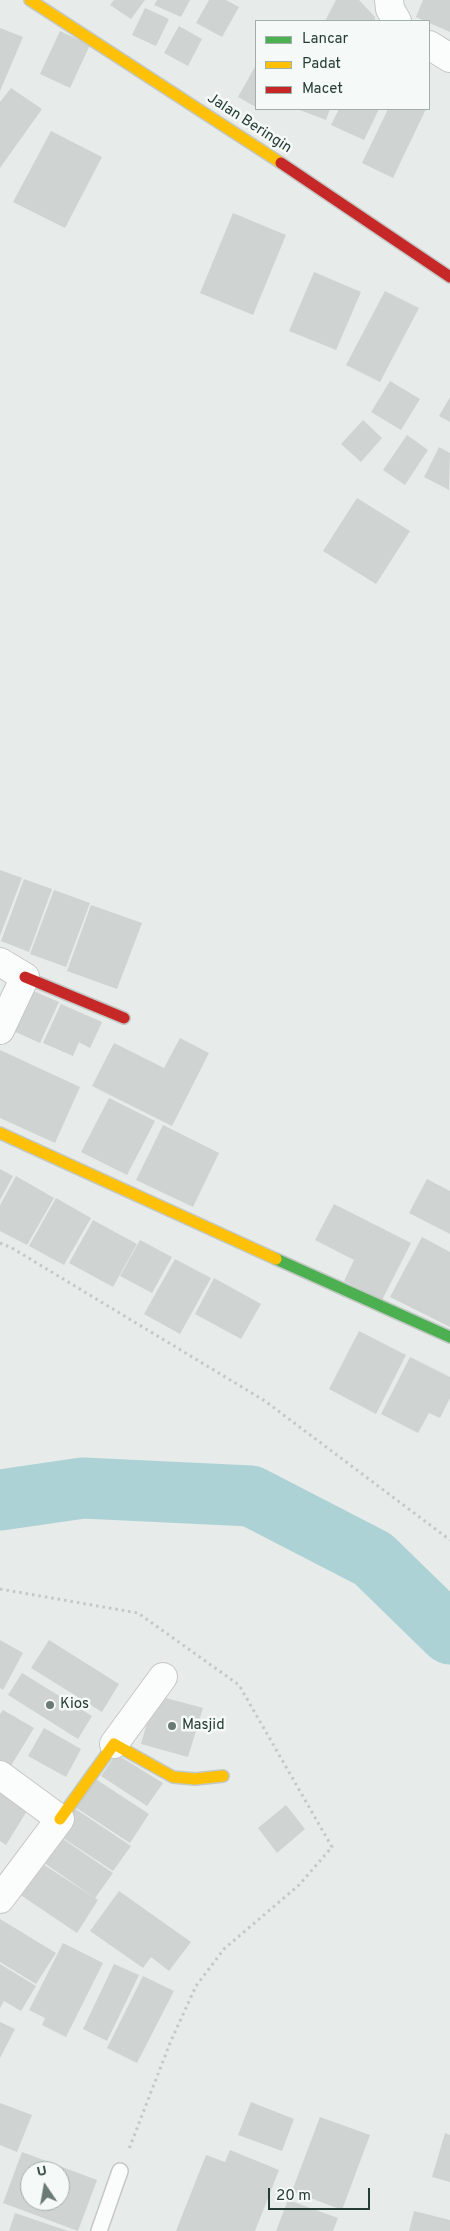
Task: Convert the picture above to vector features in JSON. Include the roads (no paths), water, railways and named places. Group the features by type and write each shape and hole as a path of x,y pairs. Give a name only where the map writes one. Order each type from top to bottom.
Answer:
{"street":[{"name":"Jalan Beringin","path":"30,0 352,209 450,277"},
{"path":"389,0 390,9 396,20"},
{"path":"430,46 450,58"},
{"path":"0,962 25,977 124,1018"},
{"path":"0,1030 25,977"},
{"path":"0,1133 135,1196 450,1337"},
{"path":"0,1899 163,1677"},
{"path":"114,1744 173,1777 196,1779 223,1776"},
{"path":"0,1775 60,1819"}],"lane":[{"path":"99,2231 120,2171"}],"waterway":[{"path":"0,1500 83,1488 251,1496 373,1559 450,1634"}],"place":[{"name":"Kios","path":"50,1705"},
{"name":"Masjid","path":"172,1726"}]}
